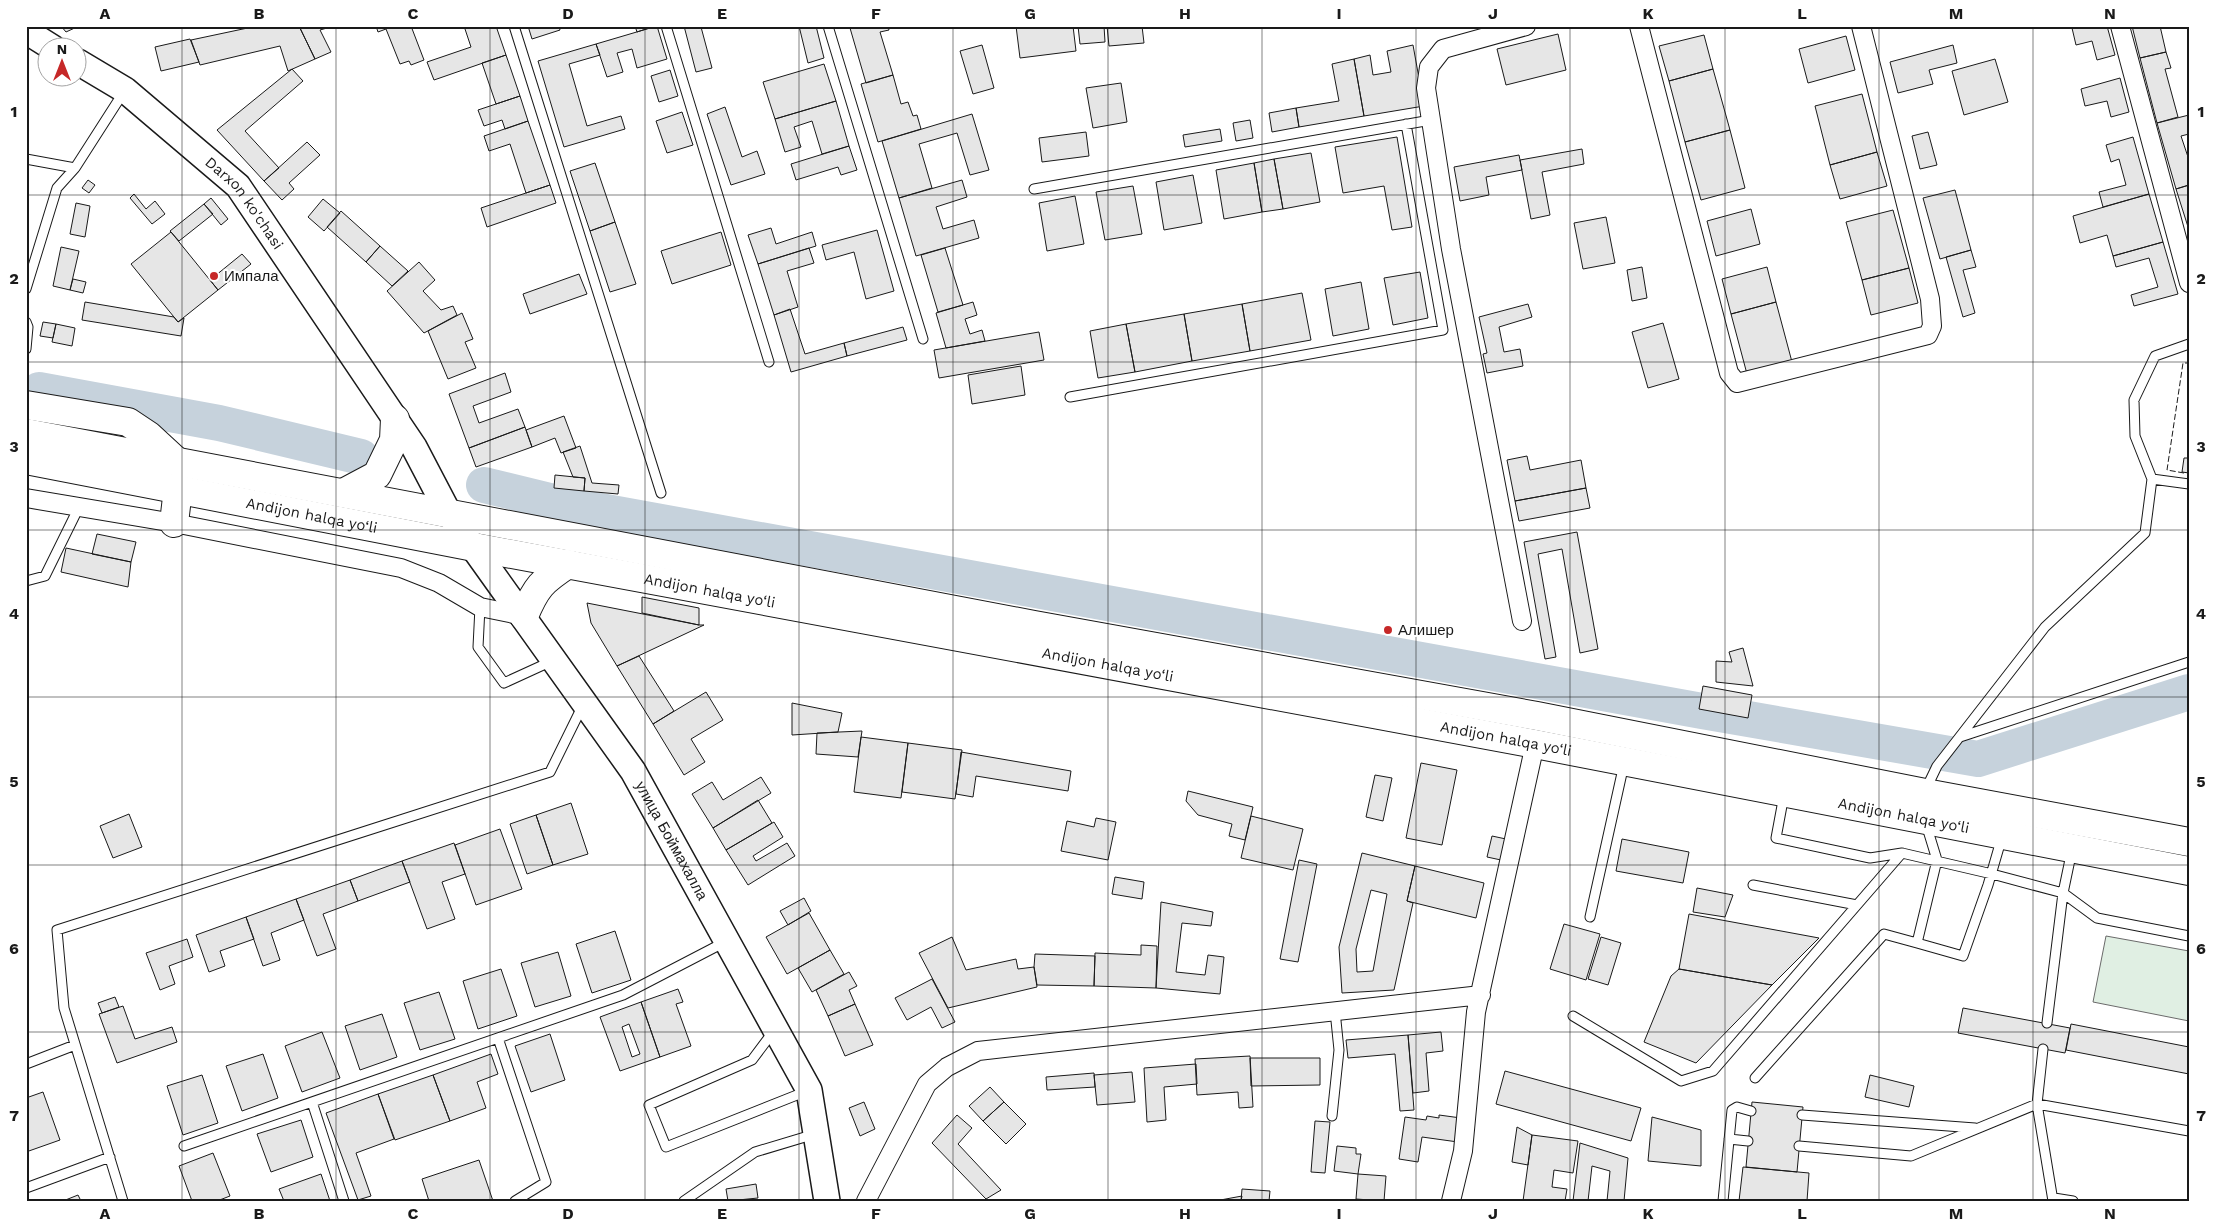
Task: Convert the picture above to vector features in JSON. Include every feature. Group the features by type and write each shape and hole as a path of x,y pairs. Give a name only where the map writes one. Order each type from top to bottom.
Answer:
{"highway":[{"path":"26,405 128,422 149,436 175,460"},
{"path":"345,492 377,475 394,440 395,419"},
{"name":"Andijon halqa yo‘li","path":"26,433 345,492 1034,625 1537,716 1925,806 2003,835 2189,872"},
{"name":"Andijon halqa yo‘li","path":"26,460 474,547 1785,792 1925,806 2189,842"},
{"path":"174,523 178,489"},
{"path":"524,616 532,595 544,579 568,564"}],"main road":[{"path":"26,31 38,38"},
{"name":"Darxon ko'chasi","path":"88,68 125,90 238,186 414,447 448,512"},
{"name":"улица Боймахалла","path":"448,512 555,659 633,771 809,1090 827,1201"}],"street":[{"path":"1522,621 1451,250 1426,88 1429,67 1443,49 1526,26"},
{"path":"1639,26 1729,372 1737,383 1928,335 1932,326 1930,300 1861,26"},
{"path":"2120,26 2189,283"},
{"path":"26,498 174,523 401,568 439,583 480,607 524,616"},
{"path":"1451,1201 1463,1151 1471,1047 1535,744"},
{"path":"866,1201 927,1084 947,1067 978,1051 1481,995"}],"lane":[{"path":"514,26 661,493"},
{"path":"666,26 769,362"},
{"path":"828,26 923,338"},
{"path":"26,289 57,188 75,168 125,90"},
{"path":"1034,189 1431,120"},
{"path":"1070,396 1443,330 1406,124"},
{"path":"26,158 75,168"},
{"path":"26,322 28,328 26,349"},
{"path":"1917,943 1937,860 1925,806 1937,766 2045,627 2145,533 2152,479 2136,436 2134,400 2154,356 2189,344"},
{"path":"2152,479 2189,484"},
{"path":"26,581 46,576 79,507"},
{"path":"480,607 478,647 504,683 555,659"},
{"path":"1959,738 2189,662"},
{"path":"123,1201 64,1008 57,930 550,772 585,702"},
{"path":"1590,917 1624,762"},
{"path":"1785,792 1776,838 1870,858 1902,852 1937,860 2063,893 2097,918 2189,936"},
{"path":"1755,1078 1884,934 1963,956 1992,874 2003,835"},
{"path":"2047,1023 2063,893 2072,850"},
{"path":"1573,1016 1682,1081 1713,1071 1902,852"},
{"path":"1753,885 1857,904"},
{"path":"184,1146 623,995 727,942"},
{"path":"1332,1116 1339,1050 1335,1011"},
{"path":"775,1030 752,1060 650,1105 666,1147 809,1090"},
{"path":"498,1038 546,1182 515,1201"},
{"path":"26,1064 75,1045"},
{"path":"2043,1049 2036,1104 2054,1199 2073,1201"},
{"path":"312,1102 344,1201"},
{"path":"1800,1146 1911,1156 2036,1104 2189,1130"},
{"path":"1723,1201 1734,1108 1737,1107 1751,1111"},
{"path":"1802,1115 1977,1128"},
{"path":"684,1201 755,1152 816,1134"},
{"path":"1729,1139 1748,1141"},
{"path":"26,1188 110,1157"}],"green space":[{"path":"2106,936 2189,951 2189,1021 2093,1002"}],"building":[{"path":"61,26 79,26 66,32"},
{"path":"257,26 299,26 315,59 288,71 280,46 200,65 191,40"},
{"path":"299,26 334,26 320,30 331,52 315,59"},
{"path":"376,26 411,26 424,60 411,65 409,61 400,64 386,29 378,32"},
{"path":"464,26 496,26 506,55 434,80 427,62 471,47"},
{"path":"528,26 559,26 560,30 532,39"},
{"path":"635,26 655,26 637,32"},
{"path":"657,26 667,59 637,68 632,49 617,53 623,72 607,77 596,44"},
{"path":"684,26 704,26 701,27 712,68 696,72"},
{"path":"799,26 816,26 824,58 808,63"},
{"path":"854,26 888,26 889,30 880,32 893,75 866,83 850,28"},
{"path":"1016,26 1073,26 1076,51 1020,58"},
{"path":"1078,26 1104,26 1105,42 1080,44"},
{"path":"1107,26 1142,26 1144,43 1109,46"},
{"path":"2080,26 2107,26 2115,55 2097,60 2092,41 2076,45 2072,28"},
{"path":"2132,26 2160,26 2166,52 2140,58"},
{"path":"1558,34 1566,70 1506,85 1497,49"},
{"path":"1704,35 1713,69 1669,81 1659,46"},
{"path":"1846,36 1855,70 1808,83 1799,49"},
{"path":"190,39 199,62 161,71 155,47"},
{"path":"596,44 600,55 569,64 587,126 621,116 625,129 564,147 538,61"},
{"path":"982,45 994,88 973,94 960,51"},
{"path":"1413,45 1424,106 1364,116 1354,59 1370,55 1373,75 1391,72 1387,51"},
{"path":"1953,45 1957,63 1929,70 1933,84 1898,93 1890,62"},
{"path":"2166,52 2171,68 2165,69 2178,117 2157,123 2140,58"},
{"path":"506,55 520,96 496,104 482,63"},
{"path":"1354,59 1364,116 1299,127 1296,108 1339,101 1332,64"},
{"path":"1995,59 2008,102 1964,115 1952,71"},
{"path":"824,64 836,101 775,119 763,82"},
{"path":"292,69 303,81 245,131 279,168 264,181 217,130"},
{"path":"1713,69 1730,130 1685,142 1669,81"},
{"path":"670,70 678,96 659,102 651,76"},
{"path":"893,75 901,104 908,102 913,116 917,115 921,129 878,142 861,84"},
{"path":"2120,78 2129,112 2111,117 2107,101 2085,106 2081,89"},
{"path":"1121,83 1127,122 1093,128 1086,88"},
{"path":"1862,94 1877,152 1830,165 1815,106"},
{"path":"520,96 528,121 505,129 502,120 484,126 478,110"},
{"path":"836,101 849,146 822,154 812,121 794,127 801,147 785,152 775,119"},
{"path":"725,107 742,157 757,151 765,174 731,185 707,114"},
{"path":"1296,108 1299,127 1272,132 1269,113"},
{"path":"682,112 693,145 667,153 656,121"},
{"path":"972,114 989,170 970,175 957,133 919,144 932,188 899,198 882,141"},
{"path":"2189,115 2189,134 2181,136 2189,160 2189,185 2176,189 2157,123"},
{"path":"1250,120 1253,138 1236,141 1233,123"},
{"path":"528,121 550,185 526,193 510,144 489,151 484,136"},
{"path":"1220,129 1222,141 1185,147 1183,135"},
{"path":"1730,130 1745,188 1701,200 1685,142"},
{"path":"1086,132 1089,156 1042,162 1039,138"},
{"path":"1928,132 1937,165 1920,169 1912,136"},
{"path":"1397,137 1412,227 1392,230 1384,186 1343,193 1335,147"},
{"path":"2133,137 2149,194 2103,207 2099,192 2126,185 2119,159 2111,162 2106,145"},
{"path":"307,142 320,155 289,183 294,189 282,200 264,181"},
{"path":"849,146 857,170 841,175 838,167 796,180 791,164"},
{"path":"1582,149 1584,164 1542,172 1550,215 1531,219 1520,160"},
{"path":"1877,152 1887,186 1840,199 1830,165"},
{"path":"1311,153 1320,202 1283,209 1274,159"},
{"path":"1519,155 1522,170 1486,177 1489,195 1460,201 1454,167"},
{"path":"1274,159 1283,209 1262,212 1254,163"},
{"path":"595,163 615,222 590,231 570,171"},
{"path":"1254,163 1262,212 1224,219 1216,170"},
{"path":"1193,175 1202,223 1164,230 1156,182"},
{"path":"88,180 95,185 89,193 82,188"},
{"path":"962,180 967,197 936,207 943,229 974,220 979,238 916,256 899,198"},
{"path":"550,185 556,203 487,227 481,208"},
{"path":"2189,185 2189,230 2176,189"},
{"path":"1133,186 1142,234 1105,240 1096,192"},
{"path":"1955,190 1971,250 1940,259 1923,198"},
{"path":"134,194 146,209 155,201 165,214 152,224 130,198"},
{"path":"2149,194 2163,242 2113,256 2107,235 2080,243 2073,216"},
{"path":"1075,196 1084,244 1047,251 1039,203"},
{"path":"211,198 228,219 221,225 204,204"},
{"path":"323,199 340,213 324,231 308,217"},
{"path":"76,203 90,206 85,237 70,234"},
{"path":"204,204 213,214 179,241 170,231"},
{"path":"1751,209 1760,244 1716,256 1707,221"},
{"path":"1893,210 1909,268 1862,280 1846,222"},
{"path":"341,211 380,246 366,262 327,227"},
{"path":"1606,217 1615,263 1583,269 1574,223"},
{"path":"615,222 636,284 610,292 590,231"},
{"path":"771,228 776,244 812,232 816,246 758,264 748,235"},
{"path":"877,230 894,291 866,299 854,252 826,260 822,245"},
{"path":"171,232 218,290 178,322 131,264"},
{"path":"721,232 731,265 672,284 661,251"},
{"path":"2163,242 2178,294 2134,306 2131,295 2158,287 2149,258 2116,267 2113,256"},
{"path":"380,246 408,271 392,286 366,262"},
{"path":"61,247 79,251 70,290 53,286"},
{"path":"809,248 814,263 787,271 798,307 774,315 758,264"},
{"path":"945,248 963,305 938,312 921,255"},
{"path":"1971,250 1976,267 1963,270 1975,313 1963,317 1946,257"},
{"path":"242,254 251,264 218,290 210,280"},
{"path":"419,262 435,280 423,291 441,310 453,306 457,315 424,333 387,291"},
{"path":"1642,267 1647,298 1632,301 1627,270"},
{"path":"1767,267 1776,302 1731,314 1722,279"},
{"path":"1909,268 1918,303 1871,315 1862,280"},
{"path":"1420,272 1428,318 1393,325 1384,278"},
{"path":"579,274 587,294 530,314 523,294"},
{"path":"73,279 86,282 83,293 70,290"},
{"path":"1361,282 1369,329 1333,336 1325,289"},
{"path":"1302,293 1311,340 1250,351 1242,304"},
{"path":"85,302 174,317 178,322 184,318 181,336 82,320"},
{"path":"973,302 977,315 965,319 970,334 982,330 985,341 946,348 936,313"},
{"path":"1776,302 1792,362 1747,374 1731,314"},
{"path":"1242,304 1250,351 1192,361 1184,314"},
{"path":"1528,304 1532,317 1499,327 1504,352 1520,349 1523,366 1487,373 1483,354 1487,353 1479,317"},
{"path":"790,309 805,354 844,343 847,356 791,372 774,315"},
{"path":"462,313 473,339 465,342 476,368 448,379 428,331"},
{"path":"1184,314 1192,361 1135,372 1126,324"},
{"path":"43,322 56,324 53,338 40,336"},
{"path":"1663,323 1679,379 1648,388 1632,332"},
{"path":"56,324 75,328 72,346 52,342"},
{"path":"1126,324 1135,372 1098,378 1090,331"},
{"path":"903,327 907,340 847,356 844,343"},
{"path":"1039,332 1044,360 939,378 934,350"},
{"path":"1021,366 1025,395 972,404 968,375"},
{"path":"505,373 511,392 473,406 479,423 518,409 525,427 469,448 449,394"},
{"path":"564,416 576,448 561,453 555,438 532,447 526,430"},
{"path":"525,427 532,447 476,467 469,448"},
{"path":"580,446 592,483 619,485 618,494 584,491 585,478 573,477 563,452"},
{"path":"1527,456 1530,470 1581,460 1586,488 1515,501 1507,460"},
{"path":"2184,458 2189,458 2189,473 2182,472"},
{"path":"555,475 585,478 584,491 554,488"},
{"path":"1586,488 1590,508 1519,521 1515,501"},
{"path":"1577,532 1598,649 1580,653 1562,549 1538,554 1556,657 1545,659 1524,542"},
{"path":"97,534 136,542 131,562 92,554"},
{"path":"66,548 131,562 128,587 61,572"},
{"path":"642,597 699,608 699,625 642,613"},
{"path":"587,603 704,625 617,666 591,623"},
{"path":"1743,648 1753,686 1716,682 1716,661 1732,662 1729,652"},
{"path":"639,656 674,711 653,724 617,666"},
{"path":"1703,686 1752,695 1748,718 1699,709"},
{"path":"706,692 723,720 691,739 705,762 684,775 653,724"},
{"path":"792,703 842,713 838,732 792,735"},
{"path":"862,731 858,757 816,754 817,733"},
{"path":"861,737 908,743 901,798 854,792"},
{"path":"908,743 962,750 955,799 902,792"},
{"path":"961,752 1071,771 1068,791 976,776 973,797 956,794"},
{"path":"1421,763 1457,770 1442,845 1406,838"},
{"path":"1375,775 1392,778 1383,821 1366,817"},
{"path":"761,777 771,793 713,828 692,794 712,782 723,800"},
{"path":"1188,791 1253,807 1245,840 1229,836 1232,824 1198,815 1186,801"},
{"path":"758,800 772,823 726,850 713,828"},
{"path":"571,803 588,854 553,865 536,815"},
{"path":"129,814 142,847 113,858 100,826"},
{"path":"536,815 553,865 527,874 510,824"},
{"path":"1251,816 1303,829 1293,870 1241,858"},
{"path":"1096,818 1116,822 1108,860 1061,851 1067,821 1094,827"},
{"path":"774,822 783,837 753,856 756,861 787,843 795,856 748,885 726,850"},
{"path":"500,829 522,889 476,905 455,845"},
{"path":"1492,836 1506,839 1501,860 1487,857"},
{"path":"1622,839 1689,852 1683,883 1616,871"},
{"path":"454,843 465,874 442,882 455,919 427,929 402,861"},
{"path":"1362,853 1415,866 1407,901 1413,903 1394,990 1342,993 1339,947","holes":["1371,890 1387,894 1373,971 1357,972 1356,949"]},
{"path":"1299,860 1317,864 1298,962 1280,959"},
{"path":"402,861 410,882 358,901 350,880"},
{"path":"1415,866 1484,883 1476,918 1407,901"},
{"path":"1115,877 1144,882 1142,899 1112,894"},
{"path":"350,880 358,901 323,914 336,949 317,956 296,899"},
{"path":"1697,888 1733,895 1725,917 1693,912"},
{"path":"804,898 811,911 788,925 780,911"},
{"path":"296,899 304,920 271,933 280,960 263,966 246,917"},
{"path":"1161,902 1213,912 1211,926 1182,923 1176,972 1205,975 1208,955 1224,957 1220,994 1156,988"},
{"path":"809,913 830,950 787,974 766,937"},
{"path":"1689,914 1819,938 1772,985 1679,969"},
{"path":"246,917 254,939 220,951 225,966 209,972 196,935"},
{"path":"1564,924 1600,934 1586,980 1550,969"},
{"path":"615,931 631,980 592,993 576,944"},
{"path":"952,937 966,970 1016,959 1018,969 1034,967 1037,987 948,1008 919,953"},
{"path":"1601,937 1621,943 1608,985 1588,979"},
{"path":"187,939 193,957 169,966 175,984 160,990 146,953"},
{"path":"1141,945 1157,946 1156,988 1094,986 1095,953 1141,955"},
{"path":"830,950 844,974 812,992 798,968"},
{"path":"558,952 571,996 535,1007 521,963"},
{"path":"1035,954 1095,956 1094,986 1037,985 1034,967"},
{"path":"501,969 517,1016 478,1029 463,981"},
{"path":"1679,969 1772,985 1696,1063 1644,1042 1671,976"},
{"path":"849,972 857,986 849,990 855,1004 828,1016 816,990"},
{"path":"932,979 955,1022 942,1028 931,1007 907,1020 895,998"},
{"path":"678,989 683,1002 676,1004 691,1046 660,1057 641,1002"},
{"path":"439,992 455,1039 420,1050 404,1003"},
{"path":"115,997 119,1007 102,1013 98,1003"},
{"path":"641,1002 660,1057 620,1071 600,1017","holes":["629,1024 640,1054 632,1057 622,1027"]},
{"path":"855,1004 873,1045 845,1056 828,1016"},
{"path":"123,1006 135,1039 172,1027 177,1042 117,1063 99,1014"},
{"path":"1963,1008 2070,1028 2065,1053 1958,1033"},
{"path":"382,1014 397,1057 360,1070 345,1026"},
{"path":"2071,1024 2189,1047 2189,1074 2066,1050"},
{"path":"322,1032 340,1078 302,1092 285,1046"},
{"path":"1441,1032 1443,1051 1426,1053 1429,1091 1413,1093 1408,1035"},
{"path":"550,1034 565,1080 531,1092 515,1046"},
{"path":"1408,1035 1414,1110 1400,1111 1395,1054 1348,1058 1346,1040"},
{"path":"263,1054 278,1098 242,1111 226,1066"},
{"path":"491,1054 498,1074 477,1082 486,1108 450,1121 433,1075"},
{"path":"1250,1056 1253,1107 1239,1108 1238,1092 1197,1095 1195,1059"},
{"path":"1250,1058 1320,1058 1320,1085 1251,1086"},
{"path":"1196,1064 1197,1084 1164,1087 1166,1120 1147,1122 1144,1068"},
{"path":"1505,1071 1641,1108 1631,1141 1496,1104"},
{"path":"1132,1072 1135,1102 1097,1105 1094,1075"},
{"path":"1094,1073 1095,1087 1047,1090 1046,1077"},
{"path":"202,1075 218,1123 183,1135 167,1086"},
{"path":"433,1075 450,1121 395,1140 378,1094"},
{"path":"1870,1075 1914,1086 1909,1107 1865,1097"},
{"path":"990,1087 1004,1102 983,1121 969,1106"},
{"path":"43,1092 60,1140 26,1152 26,1098"},
{"path":"378,1094 394,1139 356,1153 371,1196 358,1200 326,1113"},
{"path":"864,1102 875,1129 860,1136 849,1108"},
{"path":"1004,1102 1026,1124 1006,1144 983,1121"},
{"path":"1752,1102 1803,1107 1797,1172 1746,1167"},
{"path":"957,1115 972,1128 958,1144 1001,1190 986,1199 932,1143"},
{"path":"1439,1115 1461,1118 1458,1142 1422,1137 1418,1162 1399,1159 1405,1117 1426,1120 1427,1116 1439,1118"},
{"path":"1652,1117 1701,1130 1701,1166 1648,1161"},
{"path":"301,1120 313,1157 271,1172 257,1134"},
{"path":"1315,1121 1330,1122 1325,1173 1311,1172"},
{"path":"1517,1127 1532,1135 1528,1165 1512,1162"},
{"path":"1532,1135 1578,1141 1573,1173 1554,1170 1552,1187 1567,1189 1565,1201 1523,1201"},
{"path":"1580,1143 1628,1158 1624,1201 1607,1201 1610,1171 1592,1166 1588,1201 1573,1201"},
{"path":"1337,1146 1356,1148 1356,1154 1361,1154 1358,1174 1334,1171"},
{"path":"213,1153 230,1196 217,1201 192,1201 179,1166"},
{"path":"479,1160 493,1201 429,1201 422,1179"},
{"path":"1743,1167 1809,1173 1807,1201 1739,1201"},
{"path":"321,1174 330,1201 284,1201 279,1189"},
{"path":"1358,1174 1386,1176 1384,1201 1356,1199"},
{"path":"756,1184 758,1198 728,1201 726,1189"},
{"path":"1242,1189 1270,1191 1269,1201 1241,1201"},
{"path":"78,1195 81,1201 63,1201"},
{"path":"1242,1196 1241,1201 1215,1201"}],"waterway":[{"path":"39,390 219,423 361,457"},
{"path":"484,485 562,504 1702,711 1978,759 2189,692"}],"fence":[{"path":"2184,473 2167,470 2183,363 2189,363"}],"place":[{"name":"Импала","path":"214,276"},
{"name":"Алишер","path":"1388,630"}]}
